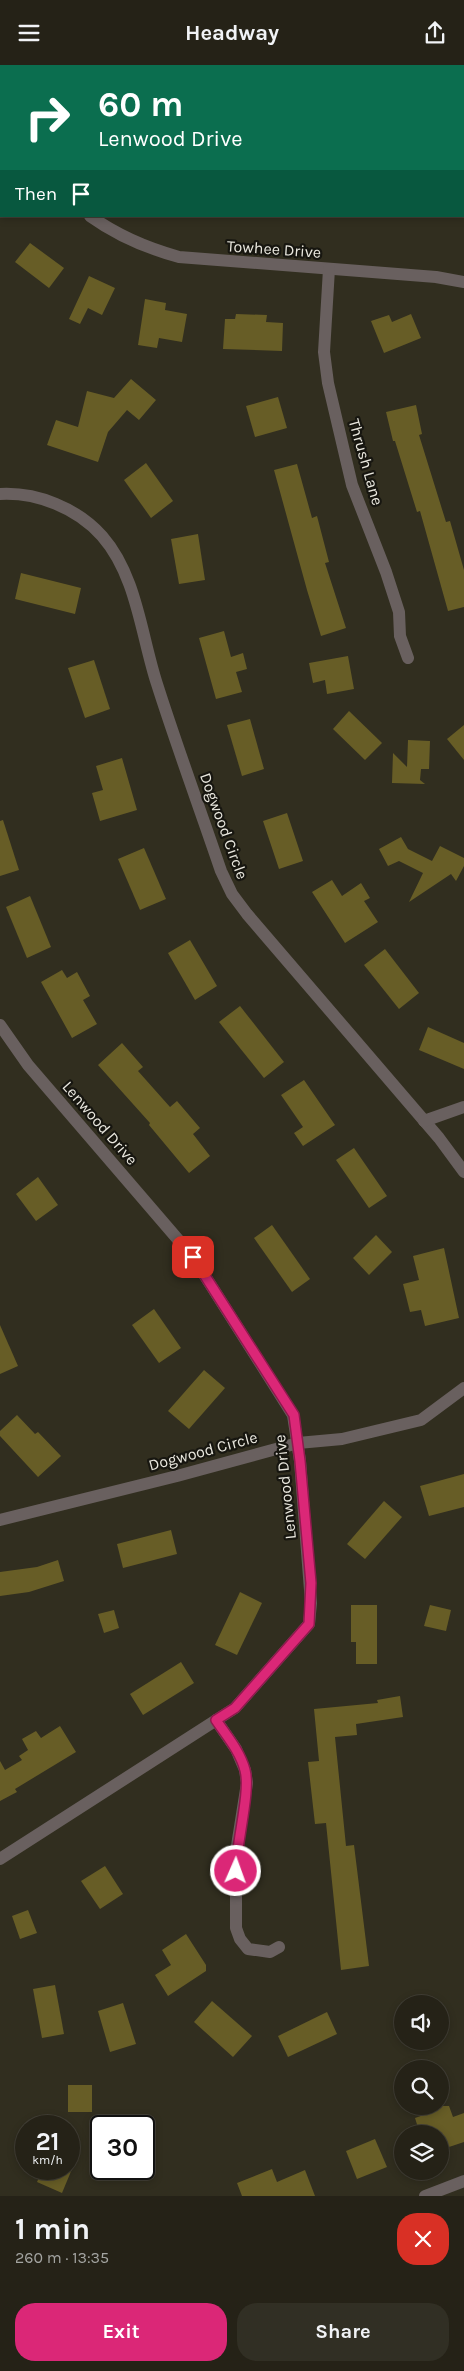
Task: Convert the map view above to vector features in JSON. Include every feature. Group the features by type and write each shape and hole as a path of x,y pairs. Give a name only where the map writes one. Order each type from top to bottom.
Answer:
{"street":[{"name":"Towhee Drive","path":"92,217 126,239 148,249 179,257 436,277 464,282"},
{"name":"Thrush Lane","path":"329,269 324,352 328,383 352,485 386,572 399,612 400,636 408,658"},
{"name":"Dogwood Circle","path":"0,494 12,493 37,498 61,506 82,518 102,536 128,580 157,685 221,871 232,894 263,935 424,1121 464,1172"},
{"name":"Lenwood Drive","path":"0,1025 28,1065 193,1257 294,1415 311,1583 309,1624 235,1708 0,1859"},
{"path":"424,1121 464,1107"},
{"name":"Dogwood Circle","path":"0,1519 177,1476 298,1443 342,1439 421,1420 464,1388"},
{"path":"216,1720 236,1749 245,1770 247,1783 236,1851 236,1928 240,1939 248,1949 270,1952 279,1947"},
{"path":"425,2196 464,2181"}],"building":[{"path":"30,243 64,268 49,288 15,262"},
{"path":"89,276 115,288 102,315 88,308 80,324 69,319"},
{"path":"145,299 166,303 165,310 187,314 182,342 159,338 157,348 138,345"},
{"path":"236,314 267,315 266,322 283,323 282,351 223,349 225,319 235,319"},
{"path":"411,314 421,338 384,353 371,321 389,315 392,322"},
{"path":"131,379 156,400 139,420 127,410 108,432 98,462 47,445 56,420 78,427 87,391 114,398"},
{"path":"278,397 287,428 255,437 246,406"},
{"path":"416,405 422,434 419,435 446,522 450,521 464,570 464,607 448,611 420,511 417,512 395,441 393,441 386,412"},
{"path":"146,463 173,501 151,518 124,480"},
{"path":"297,464 312,518 317,516 329,562 325,563 346,628 321,636 274,470"},
{"path":"198,534 205,580 179,584 171,539"},
{"path":"21,573 81,588 75,614 15,599"},
{"path":"224,631 231,657 243,653 247,669 236,672 242,692 216,699 199,638"},
{"path":"348,656 354,689 327,694 325,680 313,683 309,663"},
{"path":"94,660 110,709 85,718 68,668"},
{"path":"349,711 382,743 365,760 333,729"},
{"path":"250,719 264,769 242,776 227,725"},
{"path":"464,725 464,760 447,739"},
{"path":"408,740 430,741 429,769 421,769 420,780 425,784 392,783 393,753 407,767"},
{"path":"122,758 137,810 100,821 92,793 103,790 96,766"},
{"path":"287,813 303,861 279,869 263,821"},
{"path":"3,820 19,870 0,876 0,821"},
{"path":"401,837 408,849 432,861 440,846 464,858 464,866 456,881 451,874 409,902 423,873 399,861 388,866 379,849"},
{"path":"144,848 166,899 140,910 118,859"},
{"path":"332,880 342,896 361,883 370,898 364,901 378,922 345,943 312,892"},
{"path":"30,896 51,947 27,958 6,907"},
{"path":"190,940 217,986 195,1000 168,953"},
{"path":"385,949 419,993 399,1009 364,965"},
{"path":"62,970 67,978 77,972 90,996 83,1000 97,1024 72,1038 41,982"},
{"path":"240,1006 284,1062 264,1078 219,1022"},
{"path":"428,1027 464,1043 464,1069 419,1050"},
{"path":"122,1043 143,1067 138,1071 170,1107 177,1101 200,1128 193,1134 210,1156 189,1173 149,1125 150,1123 98,1065"},
{"path":"304,1080 335,1125 303,1146 294,1133 303,1127 281,1095"},
{"path":"354,1148 387,1196 369,1208 336,1160"},
{"path":"38,1177 58,1205 36,1221 16,1194"},
{"path":"272,1225 310,1279 292,1292 254,1238"},
{"path":"376,1235 392,1252 369,1275 353,1258"},
{"path":"444,1248 459,1318 425,1326 421,1310 410,1312 403,1284 419,1280 413,1256"},
{"path":"154,1309 181,1348 159,1363 132,1325"},
{"path":"0,1325 18,1366 0,1374"},
{"path":"204,1370 225,1388 189,1429 168,1411"},
{"path":"17,1415 35,1434 38,1432 61,1456 38,1477 0,1436 0,1431"},
{"path":"464,1474 464,1507 429,1516 420,1486"},
{"path":"384,1501 402,1517 365,1559 347,1544"},
{"path":"171,1530 177,1554 123,1568 117,1544"},
{"path":"58,1560 64,1581 29,1592 0,1596 0,1572 37,1567"},
{"path":"240,1592 262,1603 237,1655 215,1645"},
{"path":"351,1605 377,1605 377,1664 356,1664 356,1642 351,1642"},
{"path":"430,1605 451,1610 446,1631 424,1626"},
{"path":"114,1610 119,1628 104,1633 98,1614"},
{"path":"181,1662 194,1683 143,1715 130,1694"},
{"path":"400,1696 403,1717 356,1724 357,1735 335,1737 346,1846 354,1845 369,1966 341,1970 326,1823 315,1824 308,1762 319,1761 314,1709 378,1703 377,1700"},
{"path":"60,1726 76,1752 15,1789 17,1792 0,1801 0,1761 5,1770 22,1760 19,1756 28,1750 22,1739 36,1731 41,1738"},
{"path":"105,1866 123,1894 100,1909 81,1881"},
{"path":"28,1910 37,1933 20,1939 12,1916"},
{"path":"186,1934 206,1965 206,1971 168,1996 155,1975 171,1965 162,1950"},
{"path":"55,1985 64,2034 42,2038 33,1989"},
{"path":"212,2001 252,2036 233,2057 194,2022"},
{"path":"123,2003 136,2044 110,2052 98,2011"},
{"path":"327,2012 337,2034 288,2057 278,2036"},
{"path":"68,2085 92,2085 92,2112 68,2112"},
{"path":"449,2106 453,2117 464,2113 464,2142 449,2147 449,2125 417,2125 415,2118 424,2115 449,2115"},
{"path":"375,2139 387,2167 357,2179 346,2151"},
{"path":"272,2169 277,2182 305,2170 315,2196 242,2196 237,2183"},
{"path":"38,2180 67,2180 62,2193 37,2182"}],"route":[{"path":"193,1257 294,1415 311,1583 309,1624 235,1708 216,1720 236,1749 245,1770 247,1783 236,1851 236,1871"}]}
